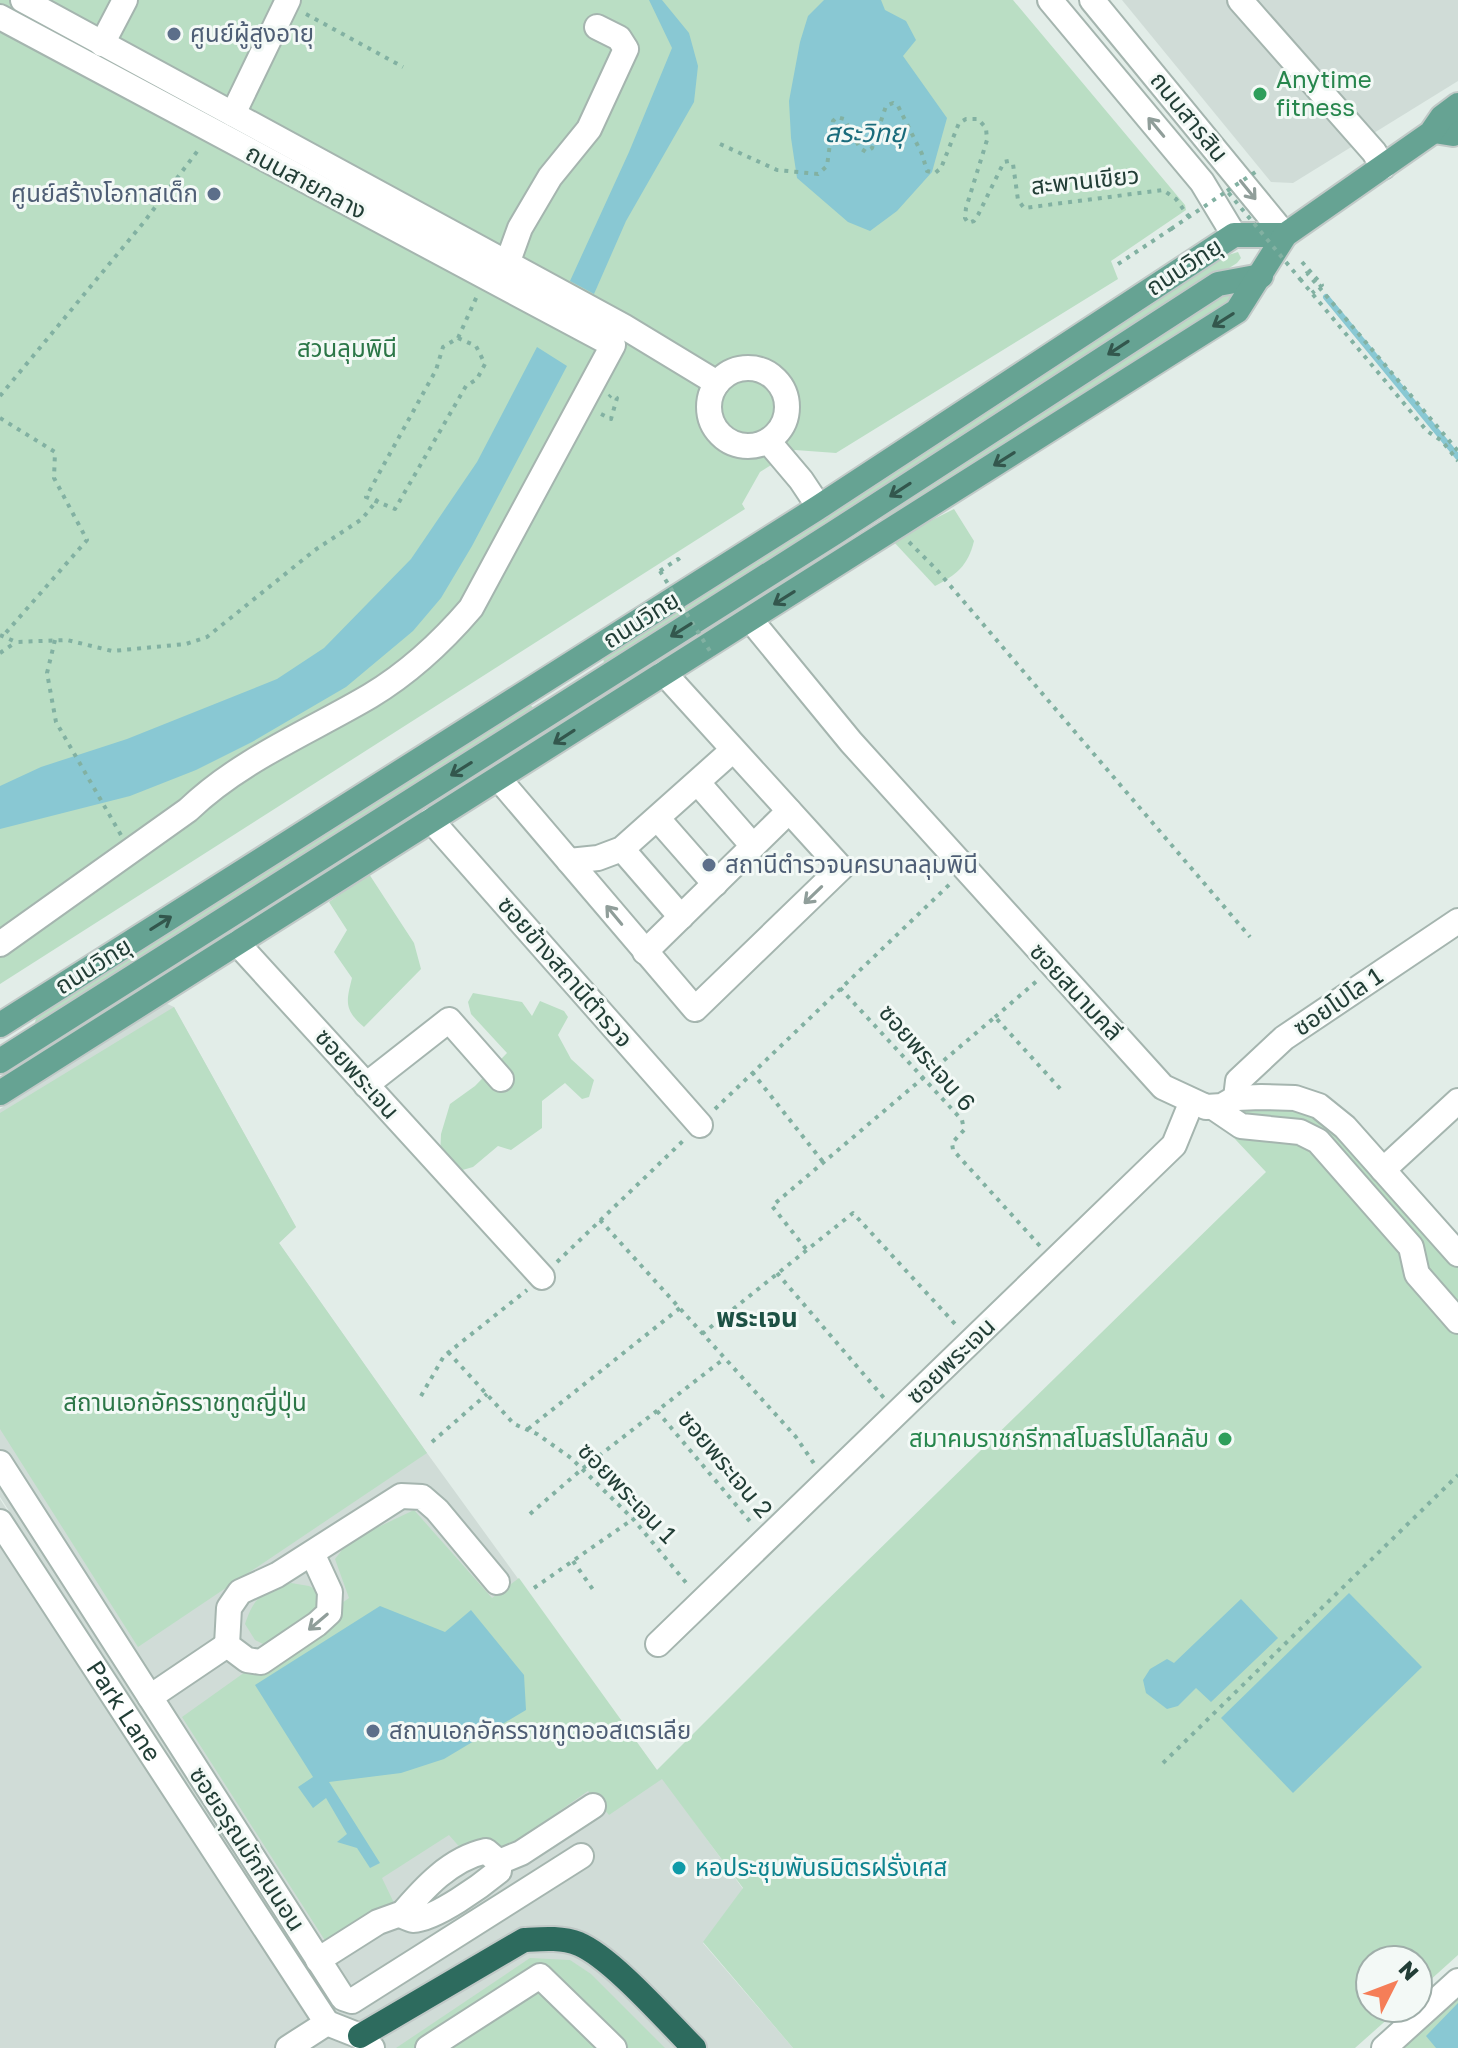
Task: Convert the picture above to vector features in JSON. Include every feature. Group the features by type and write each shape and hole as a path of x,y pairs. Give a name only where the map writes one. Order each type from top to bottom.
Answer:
{"highway":[{"path":"366,2042 524,1940 553,1938 580,1945 610,1966 694,2048"}],"main road":[{"path":"0,1093 1237,311 1285,235 1383,167 1446,131 1442,117 1458,105"},
{"name":"ถนนวิทยุ","path":"1,1024 819,507 1234,235 1285,235"},
{"name":"ถนนวิทยุ","path":"9,1055 834,533 1218,284 1261,276"},
{"path":"834,533 850,555"},
{"path":"569,665 600,714"},
{"path":"1,1024 9,1055 33,1072"}],"street":[{"path":"102,44 125,0"},
{"name":"ถนนสารสิน","path":"1050,0 1202,182 1234,235"},
{"name":"ถนนสารสิน","path":"1092,0 1285,235"},
{"path":"1240,0 1374,152 1383,167"},
{"path":"212,132 228,112 287,2"},
{"path":"23,29 28,3"},
{"name":"ถนนสายกลาง","path":"28,3 228,112 495,274 717,383"},
{"name":"ถนนสายกลาง","path":"0,17 212,132 400,218"},
{"path":"495,274 550,177 589,129 626,49 619,38 597,27"},
{"path":"0,944 188,810 213,786 372,695 439,645 471,608 618,336"},
{"path":"747,367 772,377 780,386 787,409 778,432 768,441 756,446 742,446 729,442 718,433 711,421 710,395 726,375 747,367"},
{"path":"768,441 819,507"},
{"name":"ซอยสนามคลี","path":"750,619 851,742 1163,1087 1214,1102 1295,1098 1319,1106 1345,1127 1458,1254"},
{"path":"499,779 695,1009 841,868 664,673"},
{"path":"569,861 598,858 622,849 733,750"},
{"path":"698,783 753,846"},
{"path":"645,952 789,811"},
{"path":"658,819 715,884"},
{"name":"ซอยข้างสถานีตำรวจ","path":"431,820 700,1125"},
{"path":"622,849 681,917"},
{"name":"ซอยโปโล 1","path":"1214,1102 1284,1038 1458,921"},
{"name":"ซอยพระเจน","path":"237,943 542,1277"},
{"path":"366,1085 449,1020 501,1079"},
{"path":"1383,1170 1458,1101"},
{"path":"1214,1102 1241,1126 1300,1132 1318,1141 1411,1247 1417,1274 1458,1321"},
{"name":"ซอยพระเจน","path":"658,1644 1174,1145 1214,1102"},
{"name":"ซอยอรุณมักกินนอน","path":"0,1463 343,1998 352,2001 581,1856"},
{"path":"227,1645 229,1608 240,1592 277,1575 401,1496 422,1497 437,1510 497,1582"},
{"name":"Park Lane","path":"0,1522 327,2023"},
{"path":"227,1645 247,1660 261,1662 329,1613 330,1592 312,1553"},
{"path":"150,1697 227,1645"},
{"path":"318,1960 378,1922 403,1913 431,1883 470,1854 486,1851 499,1862 521,1853 593,1806"},
{"path":"428,2048 540,1976 614,2048"},
{"path":"1384,2048 1458,1981"},
{"path":"288,2048 327,2023 366,2042"}],"path":[{"path":"287,2 403,67"},
{"name":"สะพานเขียว","path":"720,144 777,170 818,174 827,166 833,121 837,117 844,119 860,148 866,152 872,148 886,106 893,103 898,106 927,171 935,173 941,168 959,123 966,119 978,119 986,128 987,140 966,208 968,223 978,215 1004,162 1009,161 1013,164 1018,200 1024,208 1163,190 1170,193 1189,217"},
{"path":"0,396 144,222 212,132"},
{"path":"1118,264 1260,169"},
{"path":"1227,191 1427,431 1442,441 1458,461"},
{"path":"1302,262 1322,285 1312,293"},
{"path":"1300,279 1307,273 1458,451"},
{"path":"458,338 476,346 485,364 477,379 466,386 395,509 378,499 366,497 436,370 443,347 458,338 495,274"},
{"path":"611,395 617,398 611,419 600,413 611,395"},
{"path":"0,418 55,452 54,478 87,540 1,636 16,642 67,640 112,651 186,644 207,637 315,550 362,519 378,499"},
{"path":"896,527 936,569 1250,937"},
{"path":"681,563 678,559 660,571 713,656"},
{"path":"55,640 47,673 56,722 110,819"},
{"path":"0,653 16,642"},
{"path":"806,1249 772,1206 1053,967"},
{"name":"ซอยพระเจน 6","path":"840,988 965,1125 952,1143 953,1150 1054,1261"},
{"path":"995,1017 1064,1093"},
{"path":"752,1072 823,1162"},
{"path":"702,1334 853,1213 971,1342"},
{"path":"600,1220 796,1437 827,1482"},
{"path":"777,1273 897,1413"},
{"path":"527,1429 680,1308"},
{"name":"ซอยพระเจน 1","path":"448,1352 514,1424 560,1450 582,1469 633,1519 703,1602"},
{"path":"530,1514 582,1469 725,1358"},
{"path":"432,1442 487,1394"},
{"name":"ซอยพระเจน 2","path":"657,1411 767,1540"},
{"path":"1163,1763 1458,1475"},
{"path":"534,1588 633,1519"},
{"path":"573,1561 594,1591"}],"shaded area":[{"path":"1122,0 1458,0 1458,81 1293,183 1271,182"},
{"path":"163,1002 174,1007 296,1227 279,1243 743,1889 703,1943 793,2048 0,2048 0,1499 249,1880 0,1497 0,1109"}],"green space":[{"name":"สวนลุมพินี","path":"0,0 1013,0 1185,205 1186,210 1111,261 1118,279 836,453 795,450 760,472 742,504 745,509 0,984"},
{"path":"1238,252 1241,258 1237,263 609,665 604,663 603,658 1228,255"},
{"path":"1229,293 1234,299 885,521 881,518 881,514"},
{"path":"954,509 974,541 960,569 935,586 892,540"},
{"path":"808,562 811,566 807,571 622,689 617,688 615,683"},
{"path":"528,703 536,710 523,725 496,731 440,770 39,1025 35,1023 36,1017 445,759"},
{"path":"556,719 563,724 82,1029 85,1020"},
{"path":"369,874 414,943 421,969 364,1027 353,1016 348,1005 352,978 334,952 347,930 329,902"},
{"path":"473,993 522,1002 532,1016 540,1001 564,1011 568,1017 558,1035 571,1059 594,1080 589,1097 582,1099 565,1083 542,1101 542,1128 511,1150 498,1146 473,1167 452,1173 440,1158 441,1134 450,1104 475,1086 507,1053 471,1014 468,1002"},
{"name":"สถานเอกอัครราชทูตญี่ปุ่น","path":"174,1007 296,1227 279,1243 427,1453 138,1647 0,1429 0,1113"},
{"name":"สมาคมราชกรีฑาสโมสรโปโลคลับ","path":"1279,1104 1328,1120 1458,1266 1458,1955 1434,1977 1434,1944 1354,1944 1354,2024 1382,2024 1355,2048 793,2048 703,1942 743,1888 662,1779 609,1815 588,1791 478,1868 449,1835 382,1878 394,1903 326,1942 182,1717 349,1598 335,1559 349,1541 414,1510 492,1598 519,1578 657,1770 1266,1172 1220,1123 1237,1107"},
{"path":"291,1583 309,1586 324,1594 317,1614 302,1619 265,1645 255,1640 245,1624 252,1607 267,1592"},
{"path":"530,1958 570,1960 591,1974 665,2048 396,2048"},
{"path":"1458,1993 1458,2048 1397,2048 1424,2024 1434,2024 1434,2015"}],"water":[{"path":"649,0 662,0 689,33 698,66 694,102 626,221 594,294 570,281 672,48"},
{"name":"สระวิทยุ","path":"824,0 881,0 885,10 906,21 916,40 903,56 947,118 932,172 897,211 870,231 848,222 797,178 789,101 808,16"},
{"path":"537,347 567,366 472,546 441,598 413,631 346,687 252,742 196,770 130,796 0,829 0,786 41,767 127,739 277,679 324,648 411,559 477,462"},
{"path":"1349,1593 1422,1667 1293,1793 1221,1718"},
{"path":"1241,1599 1278,1638 1211,1702 1196,1688 1178,1706 1167,1709 1146,1693 1143,1680 1150,1669 1167,1659 1174,1663"},
{"path":"380,1606 445,1632 471,1610 524,1675 526,1710 444,1759 401,1773 329,1782 380,1863 370,1868 357,1848 337,1842 347,1834 326,1798 313,1808 298,1787 313,1777 255,1685"},
{"path":"1458,2003 1458,2048 1436,2048 1426,2036"}],"waterway":[{"path":"1326,297 1458,457"}],"place":[{"name":"ศูนย์ผู้สูงอายุ","path":"174,34"},
{"name":"Anytime fitness","path":"1260,94"},
{"name":"ศูนย์สร้างโอกาสเด็ก","path":"214,194"},
{"name":"สถานีตำรวจนครบาลลุมพินี","path":"709,865"},
{"name":"สมาคมราชกรีฑาสโมสรโปโลคลับ","path":"1225,1439"},
{"name":"สถานเอกอัครราชทูตออสเตรเลีย","path":"373,1731"},
{"name":"หอประชุมพันธมิตรฝรั่งเศส","path":"679,1868"}],"district":[{"name":"พระเจน","path":"757,1318"}]}
